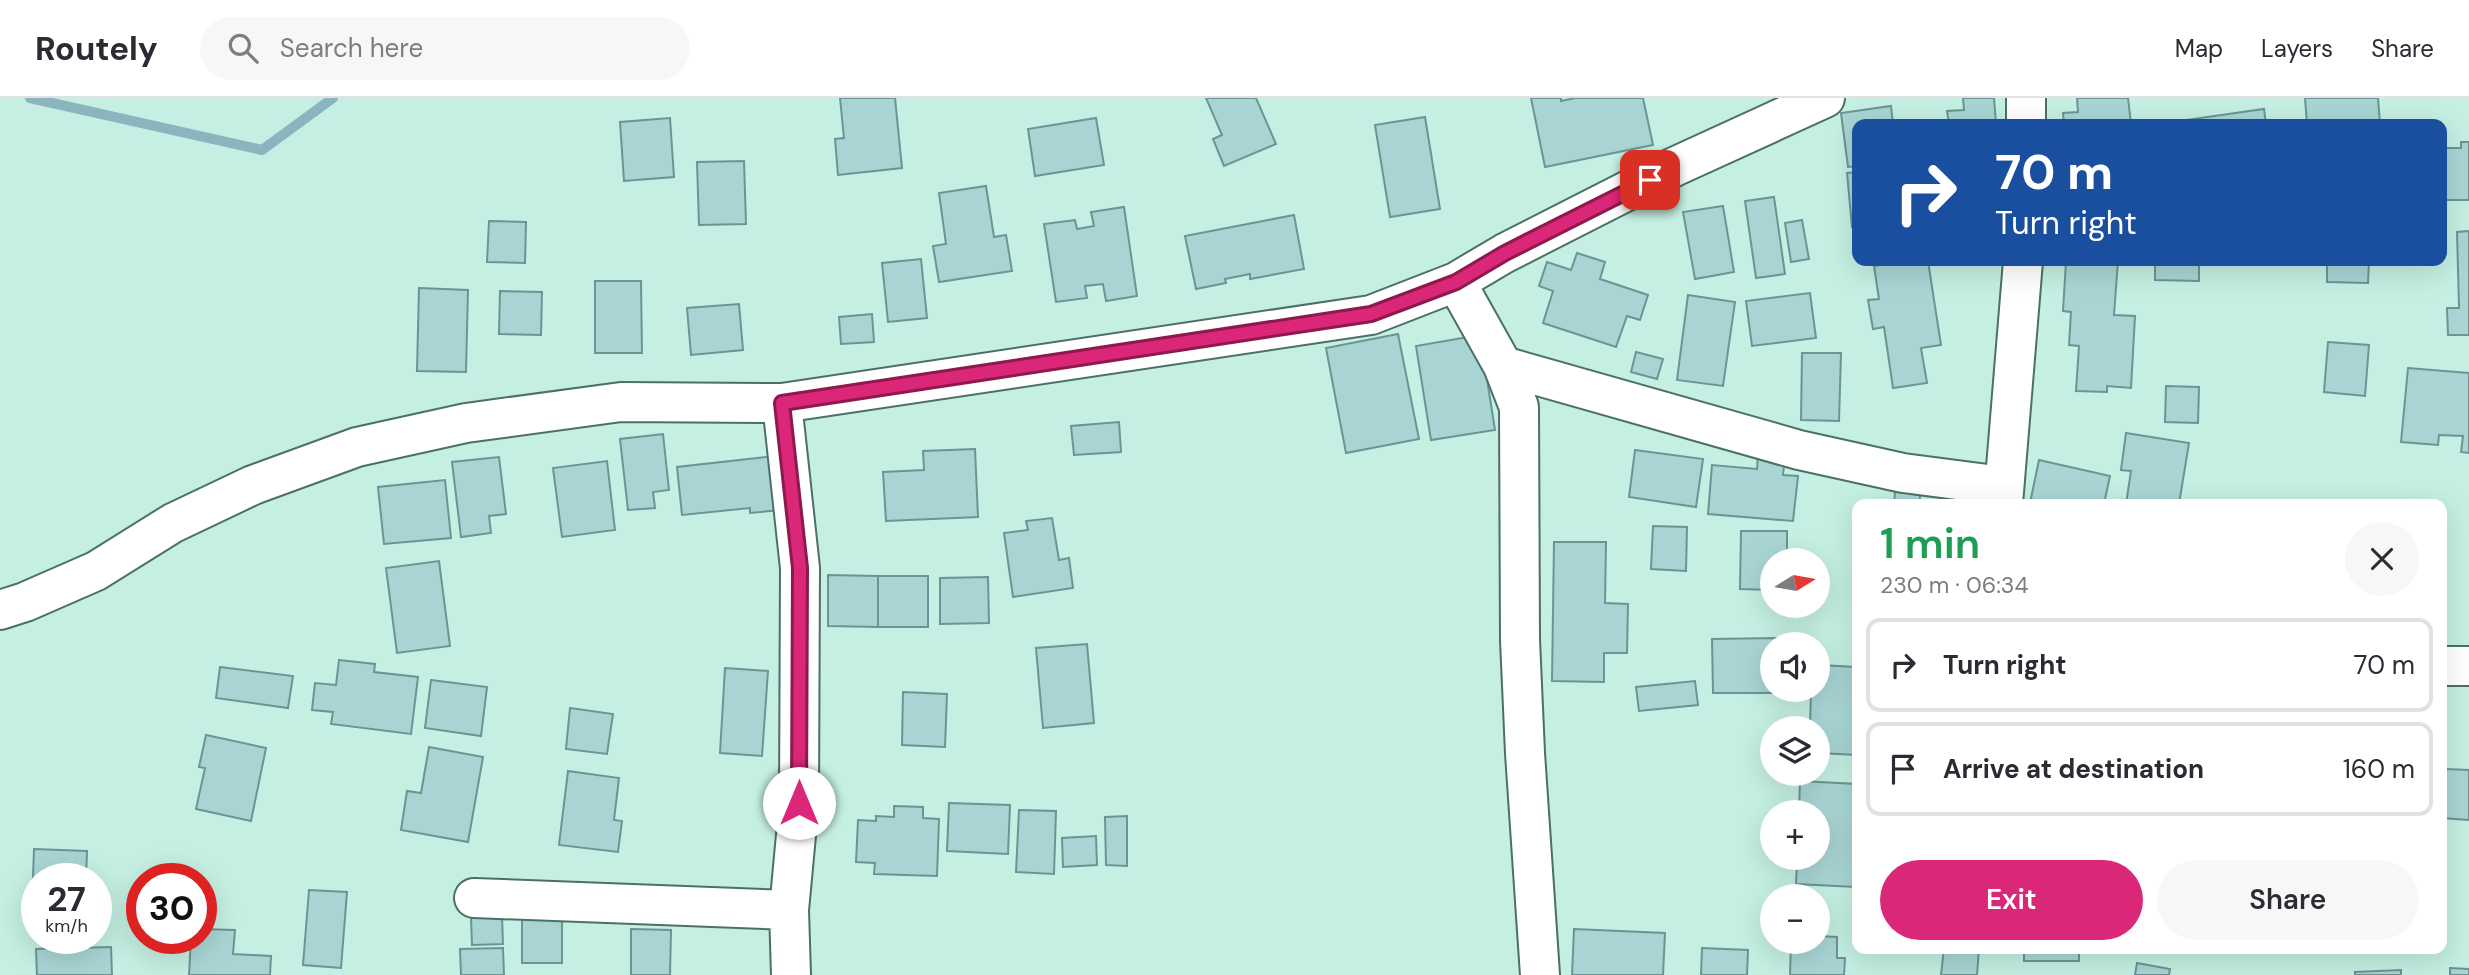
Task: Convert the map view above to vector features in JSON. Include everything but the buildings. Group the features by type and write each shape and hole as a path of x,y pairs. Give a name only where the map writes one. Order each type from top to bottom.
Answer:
{"street":[{"path":"0,610 96,571 173,523 253,485 357,447 466,423 621,402 782,403 1371,314 1456,282 1505,253 1674,167 1825,98"},
{"path":"2026,98 2026,119"},
{"path":"1503,366 1799,450 2003,495 2023,266"},
{"path":"1456,282 1503,366 1519,407 1520,640 1540,975"},
{"path":"782,403 800,568 799,803 789,910 791,975"},
{"path":"2447,666 2469,667"},
{"path":"474,898 789,910"}],"waterway":[{"path":"30,98 262,150 333,98"}],"route":[{"path":"799,803 800,568 782,403 1371,314 1456,282 1505,253 1650,180"}]}
